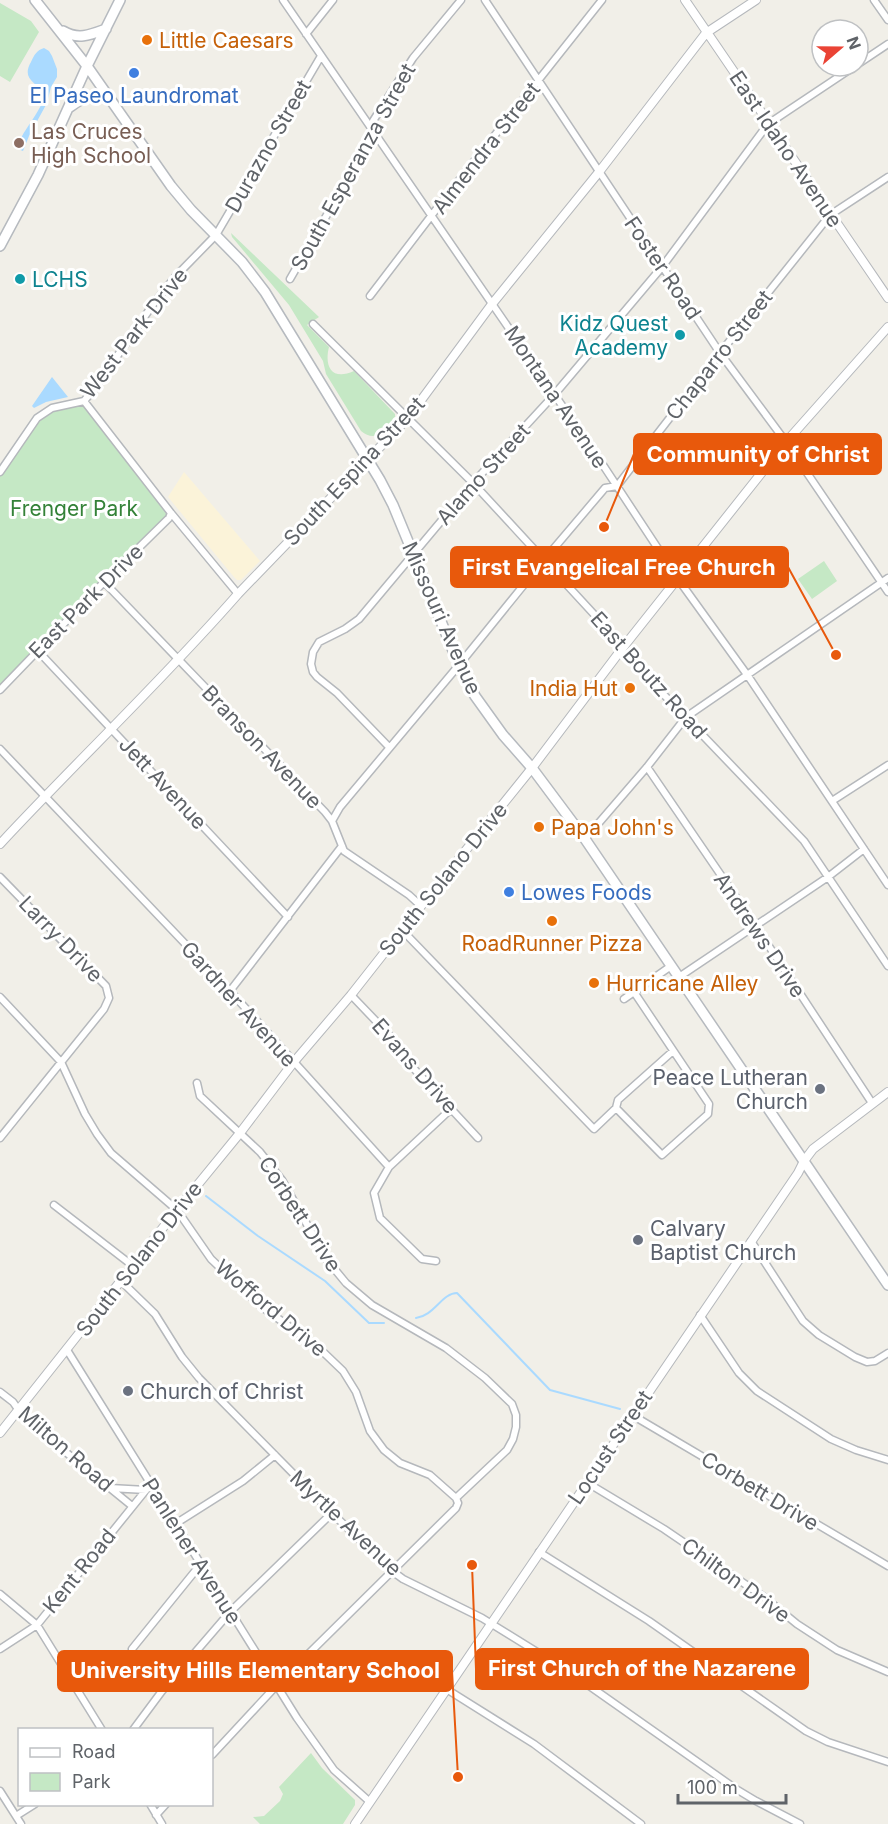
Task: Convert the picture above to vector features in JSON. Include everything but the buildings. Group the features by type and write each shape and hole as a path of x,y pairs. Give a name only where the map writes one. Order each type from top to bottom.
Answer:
{"main road":[{"path":"35,0 87,66"},
{"path":"0,246 38,175 87,66 120,0"},
{"path":"58,30 77,37 87,36 106,28"},
{"name":"Missouri Avenue","path":"87,66 171,186 242,262 265,292 293,341 368,459 393,505 459,665 490,719 532,768 585,840 888,1285"},
{"path":"68,109 79,100 91,96 110,99"}],"street":[{"name":"Montana Avenue","path":"284,0 617,486 678,579 748,676 888,885"},
{"path":"306,34 333,0"},
{"name":"South Esperanza Street","path":"290,279 374,133 373,121 413,58 462,0"},
{"name":"Foster Road","path":"485,0 720,353 786,442 888,592"},
{"name":"Almendra Street","path":"370,296 602,0"},
{"name":"East Idaho Avenue","path":"684,0 888,298"},
{"name":"South Espina Street","path":"0,844 408,418 492,304 599,172 706,33 756,0"},
{"path":"874,0 888,20"},
{"name":"Alamo Street","path":"870,56 888,44"},
{"name":"Durazno Street","path":"216,235 321,56"},
{"name":"Alamo Street","path":"389,747 337,693 313,672 311,659 315,647 319,642 359,619 473,483 554,395 662,267 768,124 837,78"},
{"name":"Chaparro Street","path":"332,821 340,807 389,747 605,488 617,486 830,215 888,177"},
{"name":"West Park Drive","path":"0,472 37,418 52,408 84,401 154,303 175,277 216,235"},
{"name":"East Boutz Road","path":"314,324 473,483 614,636 621,651 804,841 888,966"},
{"name":"South Solano Drive","path":"0,1433 240,1133 293,1063 351,995 532,768 786,442 888,327"},
{"path":"84,401 171,513 238,594"},
{"name":"East Park Drive","path":"0,690 169,518 171,513"},
{"path":"585,840 686,717 888,578"},
{"name":"Branson Avenue","path":"104,582 332,821 342,846 349,855 409,895 421,906"},
{"name":"Jett Avenue","path":"38,651 288,917"},
{"name":"Gardner Avenue","path":"0,749 230,991 389,1167"},
{"path":"832,801 888,765"},
{"name":"Andrews Drive","path":"647,767 755,925 872,1103"},
{"path":"230,991 342,846"},
{"path":"679,977 864,849"},
{"name":"Larry Drive","path":"0,876 106,986 109,998 104,1009 0,1138"},
{"path":"402,930 594,1129 616,1108 618,1100 673,1051"},
{"path":"624,999 671,966"},
{"path":"616,1108 662,1155 708,1113 709,1104 634,992"},
{"name":"Evans Drive","path":"351,995 395,1041 405,1059 478,1138"},
{"name":"Wofford Drive","path":"1,1000 61,1062 85,1114 111,1153 177,1210 211,1259 235,1282 262,1307 319,1348 343,1371 356,1392 370,1431 384,1450 405,1466 430,1475 456,1498"},
{"name":"Corbett Drive","path":"197,1083 200,1096 260,1152 282,1180 327,1260 346,1283 372,1305 447,1348 485,1378 512,1404 516,1415 516,1427 507,1450 456,1498"},
{"name":"Locust Street","path":"355,1824 804,1161 813,1149 888,1092"},
{"path":"436,1261 422,1259 380,1218 374,1193 389,1167 451,1109"},
{"path":"54,1205 133,1266"},
{"path":"751,1241 803,1321 819,1335 867,1362 875,1361 888,1353"},
{"name":"Myrtle Avenue","path":"121,1281 155,1314 182,1357 200,1378 332,1514 392,1571 491,1623 588,1684 736,1789 800,1824"},
{"path":"700,1315 739,1373 757,1391 831,1439 888,1461"},
{"name":"Panlener Avenue","path":"67,1350 148,1487 175,1524 297,1718 339,1776 370,1802"},
{"name":"Milton Road","path":"0,1392 13,1402 25,1419 132,1506"},
{"name":"Corbett Drive","path":"632,1415 888,1566"},
{"path":"175,1524 243,1481 275,1455"},
{"name":"Chilton Drive","path":"586,1482 674,1535 764,1597 797,1624 837,1650 888,1672"},
{"path":"110,1488 148,1487"},
{"name":"Kent Road","path":"0,1649 36,1624 148,1487"},
{"path":"213,1754 277,1685 456,1508 458,1503 456,1498"},
{"path":"134,1728 162,1691 231,1612 332,1514"},
{"path":"539,1552 649,1621 806,1731 828,1742 888,1762"},
{"path":"162,1691 132,1649 200,1565"},
{"path":"0,1594 36,1624 101,1728"},
{"path":"447,1690 534,1744 641,1824"},
{"path":"0,1791 21,1824"},
{"path":"16,1816 32,1806"},
{"path":"151,1806 162,1824"},
{"path":"156,1815 164,1806"}],"green space":[{"path":"0,3 31,21 39,32 10,82 0,76"},
{"path":"231,233 319,317 307,325 329,347 328,361 331,370 340,374 354,371 395,414 395,421 384,432 371,436 361,431 326,374 323,361 289,305"},
{"name":"Frenger Park","path":"84,401 171,513 0,691 0,474 45,412"},
{"path":"824,561 837,581 812,599 798,579"},
{"path":"311,1753 322,1768 355,1800 355,1805 343,1824 260,1824 253,1817 264,1816 280,1801 283,1794 279,1787"}],"sand":[{"path":"184,472 260,561 241,580 234,577 168,497"}],"water":[{"path":"44,48 52,56 57,69 57,77 23,151 18,149 19,144 45,94 31,80 28,68 36,53"},
{"path":"52,377 68,397 46,402 34,408 32,406"}],"waterway":[{"path":"206,1196 258,1236 325,1281 369,1323 384,1323"},
{"path":"416,1318 428,1313 447,1297 457,1293 550,1390 620,1409"}],"place":[{"name":"Little Caesars","path":"147,40"},
{"name":"El Paseo Laundromat","path":"134,73"},
{"name":"Las Cruces High School","path":"19,143"},
{"name":"LCHS","path":"20,279"},
{"name":"Kidz Quest Academy","path":"680,335"},
{"name":"Community of Christ","path":"604,527"},
{"name":"First Evangelical Free Church","path":"836,655"},
{"name":"India Hut","path":"630,688"},
{"name":"Papa John's","path":"539,827"},
{"name":"Lowes Foods","path":"509,892"},
{"name":"RoadRunner Pizza","path":"552,921"},
{"name":"Hurricane Alley","path":"594,983"},
{"name":"Peace Lutheran Church","path":"820,1089"},
{"name":"Calvary Baptist Church","path":"638,1240"},
{"name":"Church of Christ","path":"128,1391"},
{"name":"First Church of the Nazarene","path":"472,1565"},
{"name":"University Hills Elementary School","path":"458,1777"}]}
